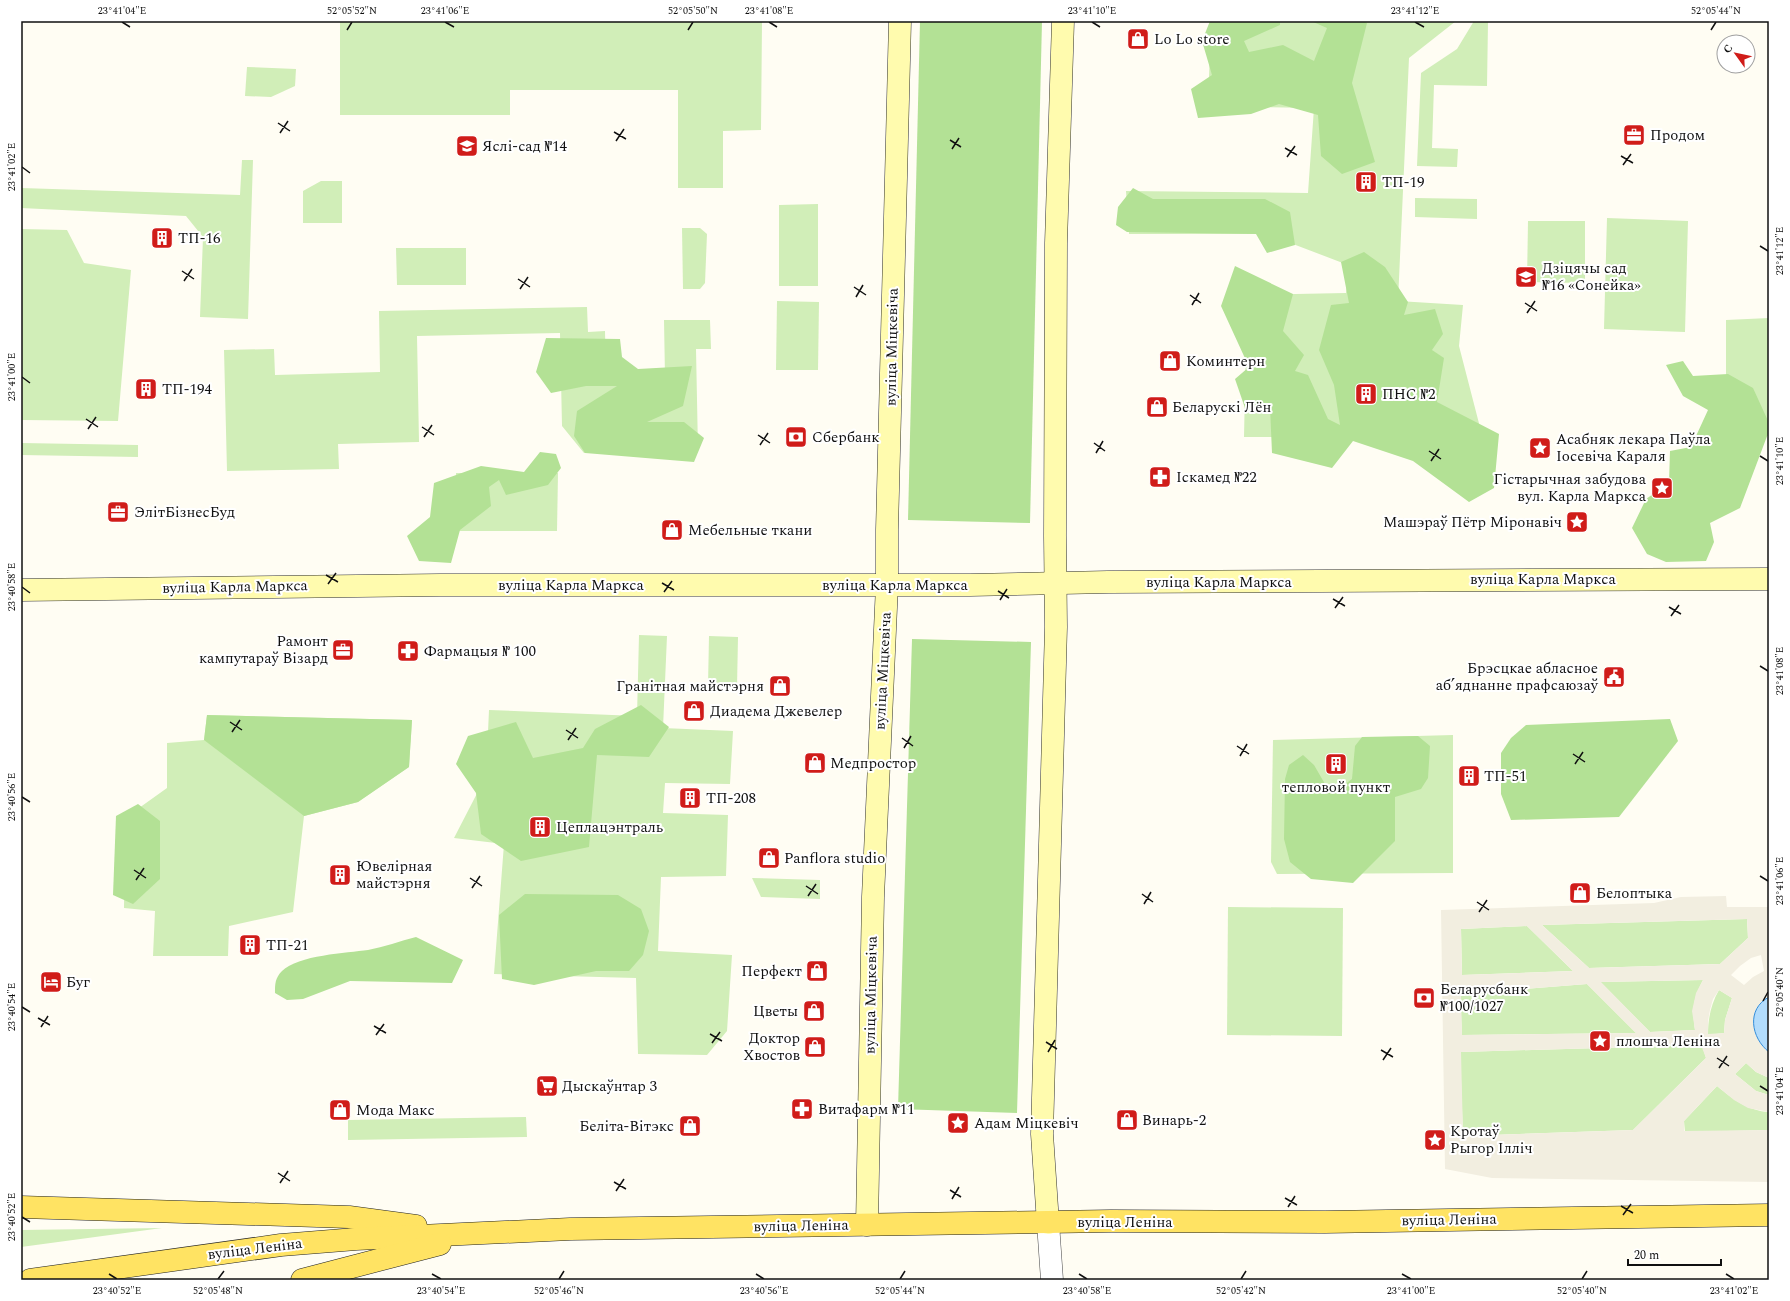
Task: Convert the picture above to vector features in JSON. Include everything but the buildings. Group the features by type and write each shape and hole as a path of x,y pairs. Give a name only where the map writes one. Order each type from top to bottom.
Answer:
{"main road":[{"name":"вуліца Міцкевіча","path":"867,1225 872,922 887,585 887,530 900,21"},
{"path":"1048,1223 1042,1134 1056,627 1056,242 1063,21"},
{"name":"вуліца Карла Маркса","path":"21,590 440,585 887,585 1055,584 1108,582 1769,579"},
{"path":"21,1207 349,1217 481,1234"},
{"name":"вуліца Леніна","path":"30,1280 281,1245 356,1239 570,1229 1111,1221 1325,1222 1769,1215"},
{"name":"вуліца Леніна","path":"302,1280 481,1234"}],"street":[{"path":"1048,1223 1052,1280"}],"green space":[{"path":"340,21 762,21 761,130 723,131 723,188 678,188 678,90 510,90 510,115 340,115"},
{"path":"920,21 1042,21 1030,523 908,520"},
{"path":"1210,21 1280,21 1280,25 1244,41 1249,52 1283,45 1314,61 1327,28 1311,21 1363,21 1367,23 1352,83 1375,162 1342,174 1321,156 1318,115 1279,104 1251,114 1198,118 1191,89 1212,75 1202,41"},
{"path":"1211,21 1456,21 1409,58 1398,301 1463,305 1459,346 1490,466 1416,437 1244,437 1247,295 1346,293 1348,265 1267,234 1129,234 1126,191 1308,193 1314,108 1208,106"},
{"path":"1474,21 1488,22 1487,86 1434,85 1432,148 1458,149 1457,167 1417,166 1421,73 1457,49"},
{"path":"247,67 296,69 295,86 271,97 245,96"},
{"path":"242,160 253,160 248,319 200,317 203,237 186,216 21,208 21,188 240,195"},
{"path":"321,181 342,181 342,223 303,223 303,191"},
{"path":"1133,188 1153,199 1265,199 1290,212 1295,245 1267,253 1256,234 1127,232 1116,225 1118,207"},
{"path":"1415,198 1477,199 1477,219 1415,217"},
{"path":"818,204 818,286 779,286 779,205"},
{"path":"1607,218 1688,221 1685,332 1604,329"},
{"path":"1528,221 1585,221 1585,283 1527,282"},
{"path":"682,228 700,228 707,234 705,283 700,289 683,289"},
{"path":"21,229 67,230 84,263 131,270 118,421 21,420"},
{"path":"396,248 466,248 466,285 397,285"},
{"path":"1364,252 1385,267 1408,302 1404,315 1435,309 1443,334 1432,350 1444,358 1437,402 1499,434 1494,488 1469,502 1413,461 1353,441 1332,468 1272,453 1270,407 1246,411 1235,379 1249,367 1221,306 1235,266 1293,294 1283,331 1304,355 1295,371 1308,375 1328,419 1340,425 1334,385 1319,350 1331,305 1349,303 1341,262"},
{"path":"777,301 819,302 818,370 776,370"},
{"path":"587,307 588,332 605,331 606,379 665,377 664,320 710,320 711,349 696,349 698,450 584,453 562,426 560,333 417,336 419,442 338,444 339,469 227,471 224,350 274,349 275,375 380,372 379,311"},
{"path":"1769,318 1769,436 1726,436 1726,320"},
{"path":"546,338 620,339 622,357 638,369 692,366 683,406 647,422 684,422 704,438 694,462 585,453 574,436 577,411 617,386 586,386 551,393 536,372"},
{"path":"1683,361 1693,376 1728,374 1753,388 1769,423 1769,431 1740,508 1710,523 1714,542 1706,561 1666,562 1647,554 1632,528 1646,499 1669,483 1670,451 1691,447 1708,410 1683,396 1666,365"},
{"path":"21,443 138,445 138,457 21,455"},
{"path":"540,452 556,454 561,468 548,485 506,495 499,480 489,487 491,506 460,530 451,563 419,561 407,536 430,517 434,483 481,466 524,472"},
{"path":"456,473 558,473 557,531 455,531"},
{"path":"639,635 667,636 663,728 733,731 730,784 665,783 663,813 728,815 726,876 661,877 658,951 732,955 727,1031 707,1055 638,1054 636,978 494,974 504,844 454,838 486,776 489,710 637,716"},
{"path":"709,636 738,637 737,687 708,686"},
{"path":"912,639 1031,642 1017,1113 898,1109"},
{"path":"641,705 669,727 649,757 597,755 589,847 521,861 481,834 476,793 456,764 468,736 516,722 533,758 583,748 595,729"},
{"path":"207,715 412,720 409,767 358,802 304,816 293,912 229,926 228,956 153,956 155,911 124,908 125,818 167,788 167,743 204,740"},
{"path":"207,715 412,720 409,767 358,802 304,816 204,740"},
{"path":"1670,719 1678,741 1619,817 1511,820 1501,794 1501,753 1511,738 1526,725"},
{"path":"1453,735 1453,873 1277,874 1271,862 1273,740"},
{"path":"1418,736 1430,746 1428,778 1421,789 1395,797 1395,841 1353,883 1311,879 1290,862 1284,839 1285,779 1289,765 1303,755 1314,765 1325,784 1344,785 1352,779 1355,746 1362,737"},
{"path":"138,804 160,821 160,879 133,904 113,895 116,816"},
{"path":"752,878 820,880 820,899 761,897"},
{"path":"525,894 618,895 641,909 649,931 643,955 629,971 596,971 534,985 502,979 499,915"},
{"path":"1228,907 1343,908 1342,1036 1227,1035"},
{"path":"1747,919 1748,938 1720,964 1589,968 1542,925"},
{"path":"1527,926 1573,971 1462,975 1461,929"},
{"path":"416,937 463,960 452,983 350,981 303,999 287,1000 275,993 278,976 289,966 299,961 368,950"},
{"path":"1703,980 1694,1004 1695,1030 1650,1032 1600,982"},
{"path":"1587,984 1636,1033 1462,1035 1460,994"},
{"path":"1719,990 1732,998 1725,1020 1724,1033 1708,1035 1710,1011"},
{"path":"1702,1045 1706,1058 1633,1130 1463,1136 1460,1052"},
{"path":"1746,1063 1756,1072 1769,1078 1769,1095 1756,1091 1735,1074"},
{"path":"1717,1086 1741,1104 1761,1111 1769,1112 1769,1130 1685,1132 1684,1121"},
{"path":"526,1117 527,1137 348,1140 348,1120"},
{"path":"162,1228 21,1247 21,1230"}],"shaded area":[{"name":"плошча Леніна","path":"1726,896 1727,907 1769,907 1769,997 1766,998 1762,1046 1769,1052 1769,1078 1756,1072 1746,1063 1735,1074 1756,1091 1769,1095 1769,1112 1748,1108 1734,1100 1717,1086 1684,1121 1684,1131 1769,1130 1769,1182 1492,1178 1445,1169 1441,910 1654,903 1681,897","holes":["1747,919 1748,938 1720,964 1589,968 1542,925","1527,926 1573,971 1462,975 1461,929","1761,955 1764,971 1753,977 1744,985 1731,975 1751,958","1703,980 1696,993 1692,1011 1695,1030 1650,1032 1601,982","1587,984 1636,1033 1462,1035 1461,994","1719,990 1732,998 1725,1020 1724,1033 1708,1034 1710,1010 1713,999","1701,1045 1706,1058 1633,1130 1463,1136 1461,1052"]}],"water":[{"path":"1769,997 1769,1052 1758,1039 1755,1032 1754,1016 1762,1002"}],"place":[{"name":"Lo Lo store","path":"1138,39"},
{"name":"Продом","path":"1634,135"},
{"name":"Яслі-сад №14","path":"467,146"},
{"name":"ТП-19","path":"1366,182"},
{"name":"ТП-16","path":"162,238"},
{"name":"Дзіцячы сад №16 «Сонейка»","path":"1526,277"},
{"name":"Коминтерн","path":"1170,361"},
{"name":"ТП-194","path":"146,389"},
{"name":"ПНС №2","path":"1366,394"},
{"name":"Беларускi Лён","path":"1157,407"},
{"name":"Сбербанк","path":"796,437"},
{"name":"Асабняк лекара Паўла Іосевіча Караля","path":"1540,448"},
{"name":"Іскамед №22","path":"1160,477"},
{"name":"Гістарычная забудова вул. Карла Маркса","path":"1662,488"},
{"name":"ЭлітБізнесБуд","path":"118,512"},
{"name":"Машэраў Пётр Міронавіч","path":"1577,522"},
{"name":"Мебельные ткани","path":"672,530"},
{"name":"Рамонт кампутараў Візард","path":"343,650"},
{"name":"Фармацыя № 100","path":"408,651"},
{"name":"Брэсцкае абласное абʼяднанне прафсаюзаў","path":"1614,677"},
{"name":"Гранітная майстэрня","path":"780,686"},
{"name":"Диадема Джевелер","path":"694,711"},
{"name":"Медпростор","path":"815,763"},
{"name":"тепловой пункт","path":"1336,764"},
{"name":"ТП-51","path":"1469,776"},
{"name":"ТП-208","path":"690,798"},
{"name":"Цеплацэнтраль","path":"540,827"},
{"name":"Panflora studio","path":"769,858"},
{"name":"Ювелірная майстэрня","path":"340,875"},
{"name":"Белоптыка","path":"1580,893"},
{"name":"ТП-21","path":"250,945"},
{"name":"Перфект","path":"817,971"},
{"name":"Буг","path":"51,982"},
{"name":"Беларусбанк №100/1027","path":"1424,998"},
{"name":"Цветы","path":"814,1011"},
{"name":"плошча Леніна","path":"1600,1041"},
{"name":"Доктор Хвостов","path":"815,1047"},
{"name":"Дыскаўнтар 3","path":"547,1086"},
{"name":"Витафарм №11","path":"802,1109"},
{"name":"Мода Макс","path":"340,1110"},
{"name":"Винарь-2","path":"1127,1120"},
{"name":"Адам Міцкевіч","path":"958,1123"},
{"name":"Беліта-Вітэкс","path":"690,1126"},
{"name":"Кротаў Рыгор Ілліч","path":"1435,1140"}]}
